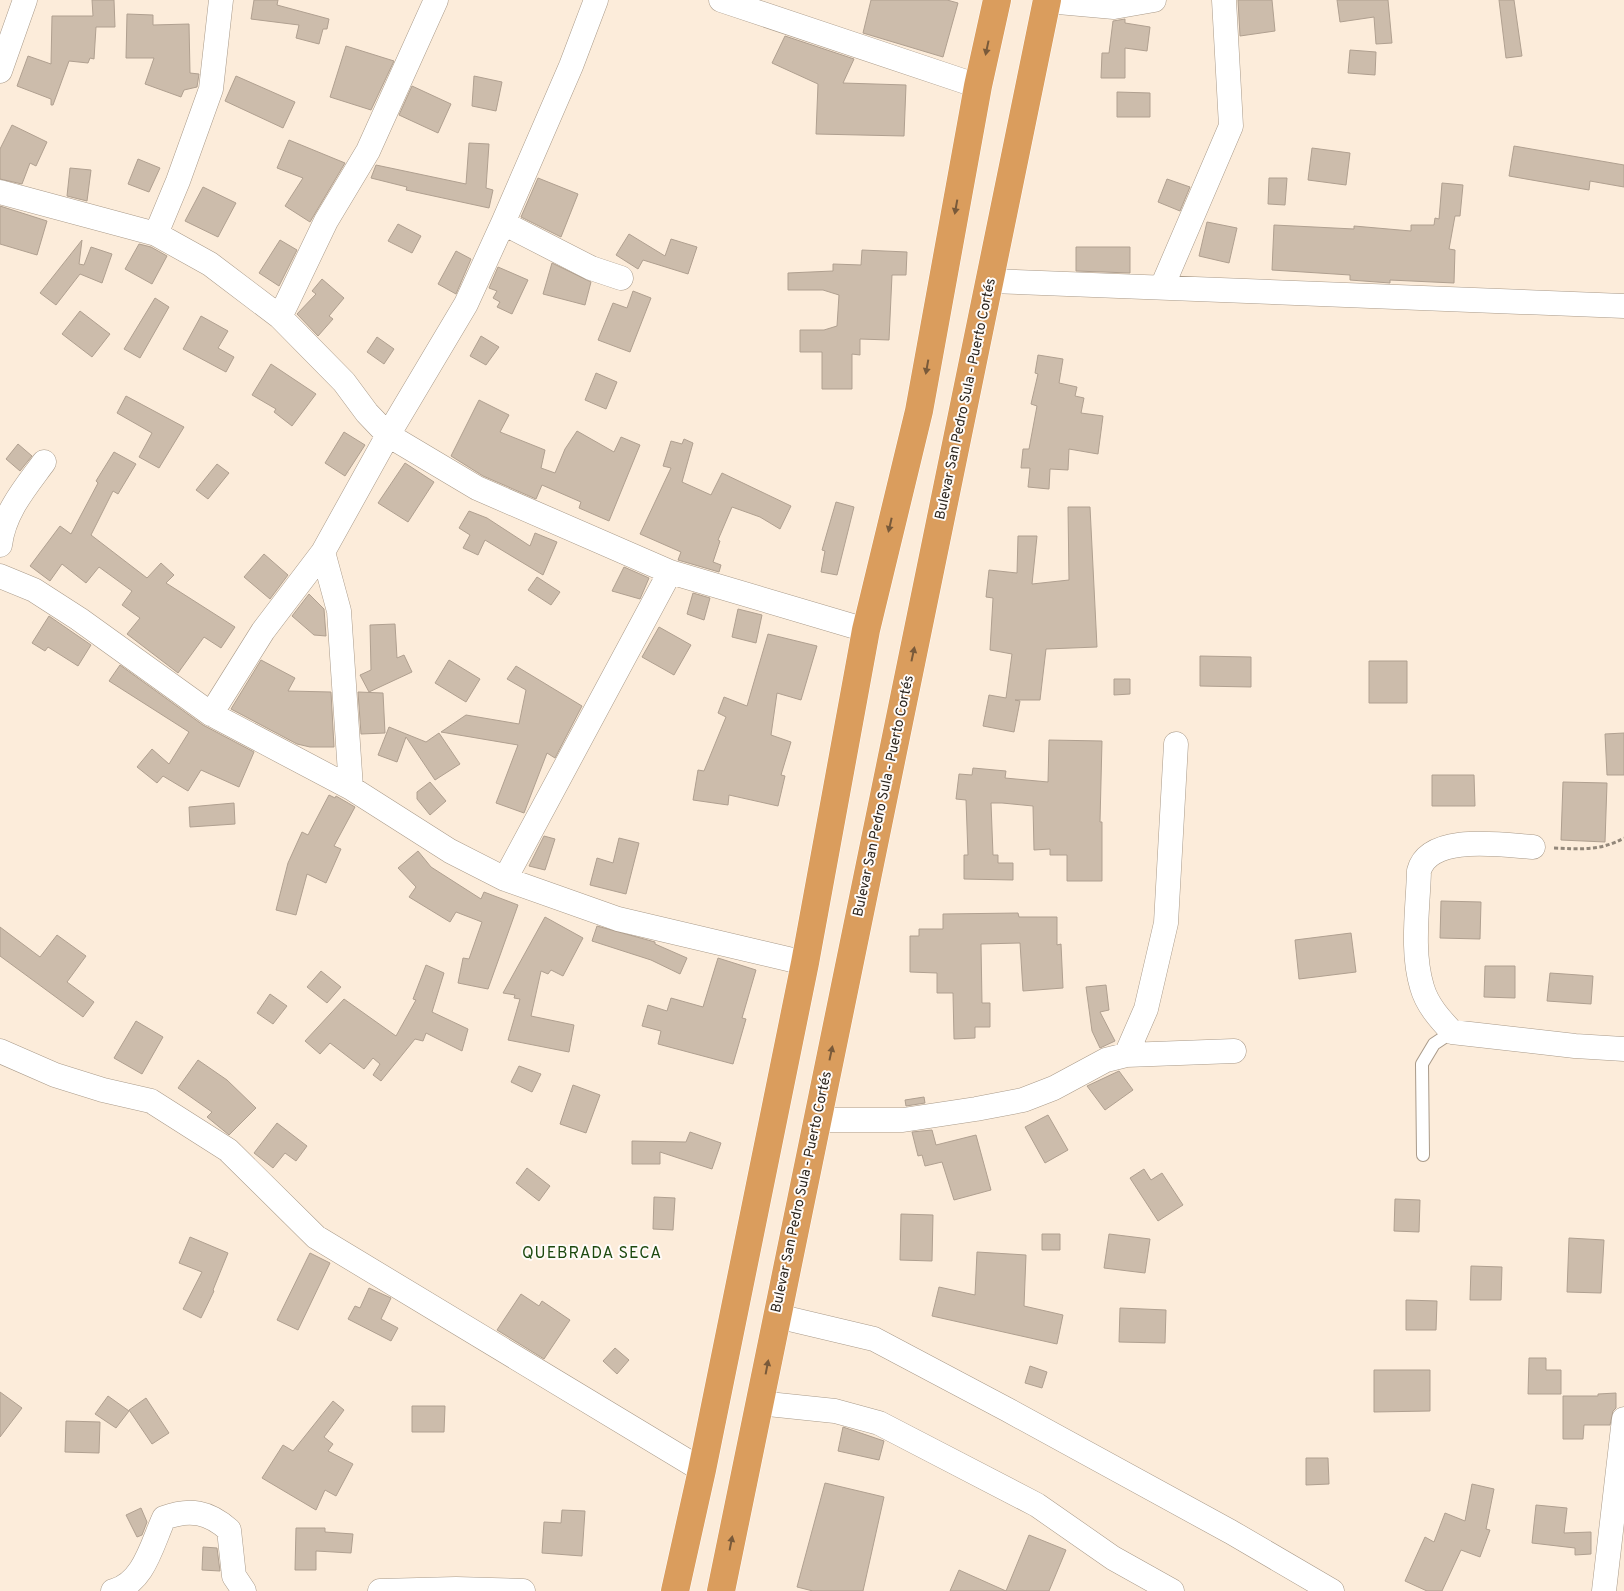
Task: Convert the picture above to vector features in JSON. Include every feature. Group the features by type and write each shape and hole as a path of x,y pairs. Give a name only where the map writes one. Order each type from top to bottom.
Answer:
{"highway":[{"path":"675,1591 702,1470 805,963 866,630 919,411 978,86 997,0"},
{"name":"Bulevar San Pedro Sula - Puerto Cortés","path":"721,1591 1047,0"}],"street":[{"path":"0,71 25,0"},
{"path":"156,234 178,181 211,90 221,0"},
{"path":"280,317 326,220 368,152 436,0"},
{"path":"211,714 263,632 323,552 388,435 466,304 572,66 596,0"},
{"path":"721,0 978,86"},
{"path":"1047,0 1114,7 1154,0"},
{"path":"1162,287 1231,126 1224,0"},
{"path":"0,192 156,234 210,264 280,317 344,382 367,413 388,435 477,488 670,572 866,630"},
{"path":"502,223 592,268 621,278"},
{"path":"991,280 1624,306"},
{"path":"0,546 1,533 13,505 44,462"},
{"path":"323,552 339,611 351,788"},
{"path":"505,879 670,572"},
{"path":"0,576 34,590 64,609 211,714 351,788 450,851 505,879 618,919 805,963"},
{"path":"1126,1055 1146,1009 1166,923 1176,744"},
{"path":"1533,846 1467,842 1436,851 1421,862 1418,871 1417,963 1422,989 1436,1016 1452,1032 1575,1046 1624,1049"},
{"path":"0,1051 55,1075 104,1090 151,1101 228,1150 316,1237 702,1470"},
{"path":"817,1120 903,1120 1023,1100 1054,1088 1106,1060 1126,1055 1234,1051"},
{"path":"777,1316 874,1339 1051,1433 1332,1591"},
{"path":"759,1403 835,1411 879,1423 1037,1505 1113,1558 1172,1591"},
{"path":"1604,1591 1616,1560 1624,1419"},
{"path":"113,1591 124,1588 142,1570 164,1518 181,1511 200,1513 218,1520 229,1530 234,1576 244,1591"},
{"path":"380,1591 456,1589 523,1591"}],"lane":[{"path":"1423,1155 1420,1092 1422,1064 1434,1044 1452,1032"}],"path":[{"path":"1533,846 1590,850 1612,845 1624,838"}],"building":[{"path":"92,0 114,0 115,27 96,27 94,59 90,58 88,63 69,61 53,105 51,105 51,99 17,86 28,56 51,64 52,16 93,16"},
{"path":"254,0 278,0 277,5 329,19 327,29 323,29 319,44 296,38 299,25 251,19"},
{"path":"871,0 947,0 958,3 943,57 863,33"},
{"path":"1238,0 1272,0 1275,31 1240,36"},
{"path":"1337,0 1388,0 1392,43 1376,44 1374,17 1340,22"},
{"path":"1499,0 1514,0 1522,56 1506,58"},
{"path":"127,14 153,15 153,25 189,24 190,73 199,74 197,87 184,90 181,97 145,84 154,58 126,58"},
{"path":"1125,19 1125,23 1150,27 1147,51 1125,48 1125,78 1101,78 1102,53 1109,53 1113,21"},
{"path":"785,36 854,59 843,83 906,85 904,136 816,134 818,84 772,63"},
{"path":"346,46 394,61 371,110 330,97"},
{"path":"1350,50 1376,52 1375,75 1348,73"},
{"path":"236,76 295,102 283,128 225,101"},
{"path":"474,76 502,82 496,111 472,106"},
{"path":"412,86 451,104 438,133 399,115"},
{"path":"1117,92 1150,93 1150,117 1117,117"},
{"path":"12,125 47,142 36,166 30,163 22,184 0,179 0,149"},
{"path":"289,140 345,163 310,222 285,206 303,178 277,168"},
{"path":"469,143 489,144 486,188 493,190 489,208 406,190 407,187 371,178 376,165 466,184"},
{"path":"1514,146 1624,165 1624,187 1590,181 1589,190 1509,176"},
{"path":"1312,148 1350,153 1346,185 1308,180"},
{"path":"138,159 160,168 149,192 128,184"},
{"path":"70,168 91,170 87,201 67,196"},
{"path":"538,178 578,194 561,237 521,217"},
{"path":"1269,178 1287,178 1285,205 1268,204"},
{"path":"1167,179 1190,187 1180,211 1158,202"},
{"path":"1442,183 1463,185 1460,216 1455,216 1449,249 1455,250 1454,283 1390,280 1390,283 1350,280 1350,275 1272,270 1274,225 1354,229 1354,226 1411,231 1411,225 1434,225 1435,218 1439,219"},
{"path":"203,187 236,203 218,237 185,221"},
{"path":"0,206 47,221 37,255 0,244"},
{"path":"1207,222 1237,228 1229,263 1199,256"},
{"path":"398,224 421,236 412,253 388,241"},
{"path":"629,234 665,256 671,239 697,247 688,274 643,260 638,269 616,255"},
{"path":"82,240 79,264 84,265 91,247 112,254 102,283 80,274 56,305 40,293"},
{"path":"280,240 297,250 279,286 259,273"},
{"path":"139,244 151,247 167,256 152,284 125,269"},
{"path":"1076,247 1130,247 1130,273 1076,271"},
{"path":"862,250 907,252 906,275 892,275 889,340 860,339 860,355 852,354 852,389 822,389 822,352 800,352 800,330 824,330 837,326 839,295 823,290 788,290 788,273 833,271 833,264 861,265"},
{"path":"456,251 471,259 456,294 438,284"},
{"path":"552,263 591,282 585,305 543,294"},
{"path":"498,267 528,280 512,314 497,307 500,302 493,298 497,291 489,288"},
{"path":"322,279 344,298 329,316 333,319 318,336 297,314 316,294 312,291"},
{"path":"633,291 651,298 630,352 598,340 613,303 627,308"},
{"path":"155,298 169,307 140,358 124,349"},
{"path":"80,311 110,334 92,357 62,334"},
{"path":"201,316 228,331 218,348 234,357 226,372 183,349"},
{"path":"481,336 499,347 486,365 470,356"},
{"path":"377,337 394,349 384,364 367,352"},
{"path":"1038,355 1063,359 1059,383 1077,387 1075,396 1084,398 1081,413 1103,416 1098,454 1069,449 1068,470 1050,469 1049,489 1028,487 1030,468 1021,468 1023,449 1029,449 1037,406 1031,404 1038,374 1035,373"},
{"path":"271,364 316,394 292,426 274,412 276,409 252,395"},
{"path":"596,373 617,382 606,409 585,400"},
{"path":"126,396 184,427 159,468 139,457 152,433 117,413"},
{"path":"479,400 509,415 500,432 545,450 541,468 555,473 565,449 577,431 614,452 621,437 640,445 609,521 579,508 581,502 542,485 536,499 483,476 451,456"},
{"path":"344,432 365,445 345,476 325,463"},
{"path":"684,439 693,443 682,482 711,495 722,473 791,506 780,529 760,517 732,507 718,540 720,541 713,562 721,565 719,572 678,560 681,552 640,534 671,468 663,466 671,441 682,444"},
{"path":"18,444 32,456 20,471 6,459"},
{"path":"114,452 136,464 118,494 113,491 91,535 147,578 161,563 174,575 166,583 235,627 221,648 204,637 178,673 127,634 140,618 122,605 132,591 99,567 86,583 62,564 50,581 30,566 60,526 71,534 98,483 96,481"},
{"path":"405,463 434,482 408,522 378,503"},
{"path":"217,464 229,473 208,499 196,490"},
{"path":"836,502 854,507 837,575 821,572 825,551 822,550"},
{"path":"1068,507 1090,507 1097,647 1046,649 1040,700 1015,700 1020,701 1014,732 983,726 989,695 1006,698 1012,654 990,650 993,598 986,597 989,570 1017,573 1018,536 1037,536 1032,584 1069,580"},
{"path":"469,511 487,518 530,546 535,533 557,542 543,575 485,540 478,555 463,548 470,535 459,528"},
{"path":"264,554 288,575 270,599 244,577"},
{"path":"624,567 649,578 640,599 612,591"},
{"path":"537,577 560,592 551,605 528,590"},
{"path":"693,593 710,598 704,620 687,614"},
{"path":"309,594 324,609 326,636 314,635 292,616"},
{"path":"738,609 762,615 756,643 732,637"},
{"path":"49,616 91,645 78,666 48,647 45,651 32,643"},
{"path":"395,624 397,658 404,655 412,672 369,692 360,675 371,670 370,625"},
{"path":"659,627 691,645 674,675 642,657"},
{"path":"768,634 817,646 801,700 777,693 771,735 791,742 781,775 785,776 778,806 729,795 728,805 693,800 698,770 704,771 726,717 718,713 724,697 747,706"},
{"path":"1200,656 1251,657 1251,687 1200,686"},
{"path":"261,660 295,678 288,691 331,692 334,747 310,747 297,744 231,709"},
{"path":"449,660 480,679 466,702 435,683"},
{"path":"1369,661 1407,661 1407,703 1369,703"},
{"path":"120,665 203,725 254,752 239,787 201,770 188,791 163,776 157,783 137,767 152,749 169,764 189,732 109,681"},
{"path":"516,666 582,706 555,758 547,753 524,813 496,803 518,745 441,732 466,715 519,724 526,690 507,679"},
{"path":"1114,679 1130,679 1130,694 1114,695"},
{"path":"358,692 383,693 385,733 361,734"},
{"path":"389,727 426,742 439,733 460,764 435,780 406,737 397,762 378,755"},
{"path":"1624,733 1624,775 1607,775 1605,734"},
{"path":"1049,740 1102,741 1100,822 1102,822 1102,881 1067,881 1067,855 1050,855 1050,849 1034,850 1033,806 1002,803 991,803 993,855 998,855 998,863 1013,863 1013,880 964,879 964,855 968,855 966,800 956,799 959,774 972,775 973,768 1006,771 1005,778 1048,782"},
{"path":"1432,775 1474,775 1475,806 1432,806"},
{"path":"430,782 446,801 430,815 417,799 417,792"},
{"path":"1563,782 1607,783 1605,842 1561,840"},
{"path":"329,795 335,798 336,796 355,807 334,846 341,849 326,883 307,874 296,915 276,910 288,863 302,832 308,835"},
{"path":"234,803 235,824 190,827 189,807"},
{"path":"544,836 555,839 545,870 529,866"},
{"path":"619,838 639,843 626,894 590,885 597,858 613,863"},
{"path":"418,851 431,867 481,899 484,892 518,905 488,989 458,983 463,958 469,959 482,922 456,912 450,922 409,897 416,887 398,868"},
{"path":"1441,901 1481,902 1480,939 1440,938"},
{"path":"1018,913 1019,917 1057,917 1057,945 1061,944 1063,988 1023,991 1020,943 981,944 982,1003 990,1003 990,1027 975,1027 975,1038 954,1039 953,993 937,993 937,973 910,972 910,936 919,936 919,929 943,929 943,914"},
{"path":"545,917 583,938 563,976 551,970 548,974 541,971 531,1016 574,1025 569,1052 508,1040 520,999 514,998 515,995 503,993"},
{"path":"597,926 655,942 655,944 687,958 680,974 651,960 592,941"},
{"path":"0,927 40,957 57,935 86,956 67,982 94,1002 83,1017 0,956"},
{"path":"1351,933 1356,972 1299,979 1295,940"},
{"path":"718,958 756,970 742,1018 746,1019 733,1064 658,1044 661,1031 642,1026 648,1005 667,1011 671,998 703,1007"},
{"path":"426,965 444,973 432,1012 468,1029 462,1051 426,1033 423,1041 415,1039 381,1081 373,1075 380,1064 373,1058 364,1069 330,1043 320,1054 305,1041 344,999 396,1036 416,1000 413,999"},
{"path":"1485,966 1515,966 1515,998 1484,997"},
{"path":"321,971 341,987 327,1003 307,987"},
{"path":"1550,973 1593,976 1591,1004 1547,1001"},
{"path":"1106,985 1109,1010 1100,1012 1115,1041 1100,1048 1092,1031 1086,987"},
{"path":"270,994 287,1006 273,1024 257,1013"},
{"path":"136,1021 163,1037 142,1074 114,1058"},
{"path":"198,1060 227,1080 256,1108 229,1135 207,1117 212,1112 178,1088"},
{"path":"519,1066 541,1074 532,1092 511,1082"},
{"path":"1119,1071 1133,1090 1105,1110 1087,1086"},
{"path":"573,1085 600,1095 586,1133 560,1124"},
{"path":"924,1097 925,1103 906,1106 905,1100"},
{"path":"1048,1115 1068,1150 1045,1163 1025,1127"},
{"path":"277,1123 307,1146 296,1161 285,1153 273,1168 254,1153"},
{"path":"932,1130 936,1145 976,1135 991,1190 954,1200 942,1162 925,1166 922,1155 918,1156 912,1132"},
{"path":"690,1132 721,1143 712,1169 660,1152 660,1164 632,1164 632,1141 686,1142"},
{"path":"527,1168 550,1186 539,1201 516,1183"},
{"path":"1144,1169 1151,1180 1162,1173 1183,1205 1158,1221 1130,1178"},
{"path":"654,1197 675,1198 673,1230 653,1229"},
{"path":"1395,1199 1420,1200 1419,1232 1394,1231"},
{"path":"901,1214 933,1215 932,1261 900,1260"},
{"path":"1042,1234 1060,1234 1060,1250 1042,1250"},
{"path":"1109,1234 1150,1239 1145,1273 1104,1268"},
{"path":"190,1237 228,1253 214,1291 201,1318 183,1309 202,1272 179,1263"},
{"path":"1569,1238 1604,1240 1601,1293 1567,1292"},
{"path":"977,1252 1026,1255 1024,1306 1063,1315 1057,1344 932,1316 939,1287 975,1295"},
{"path":"310,1253 330,1263 298,1330 277,1320"},
{"path":"1471,1266 1502,1267 1501,1300 1470,1300"},
{"path":"369,1288 391,1298 381,1319 398,1328 391,1341 348,1319 355,1306 360,1308"},
{"path":"521,1294 539,1306 542,1301 570,1320 544,1359 497,1330"},
{"path":"1406,1300 1437,1301 1436,1330 1406,1330"},
{"path":"1120,1308 1166,1310 1165,1343 1119,1342"},
{"path":"615,1348 629,1360 617,1374 603,1361"},
{"path":"1529,1358 1546,1358 1546,1370 1561,1370 1561,1394 1528,1394"},
{"path":"1030,1366 1047,1372 1042,1388 1025,1383"},
{"path":"1374,1370 1430,1370 1430,1411 1374,1412"},
{"path":"0,1392 22,1408 0,1437"},
{"path":"1616,1393 1616,1408 1613,1411 1610,1425 1584,1425 1583,1439 1563,1439 1563,1396 1598,1396 1598,1394"},
{"path":"108,1396 129,1411 116,1428 95,1414"},
{"path":"146,1398 169,1433 152,1444 129,1410"},
{"path":"333,1401 344,1410 324,1437 333,1444 328,1451 353,1464 336,1496 325,1490 316,1510 262,1478 283,1445 293,1451"},
{"path":"412,1406 445,1406 444,1432 412,1432"},
{"path":"66,1421 100,1422 99,1453 65,1452"},
{"path":"843,1427 884,1441 879,1460 838,1451"},
{"path":"1306,1458 1328,1458 1329,1484 1306,1485"},
{"path":"825,1483 884,1497 863,1591 813,1591 797,1587"},
{"path":"1472,1484 1494,1489 1486,1529 1490,1530 1480,1557 1461,1550 1442,1591 1427,1591 1405,1581 1425,1537 1434,1542 1445,1513 1465,1521"},
{"path":"1536,1505 1567,1508 1564,1533 1591,1532 1591,1554 1575,1555 1575,1548 1532,1543"},
{"path":"141,1508 147,1522 142,1535 137,1537 126,1515"},
{"path":"562,1510 585,1511 582,1556 542,1553 544,1522 561,1523"},
{"path":"296,1528 325,1528 325,1532 353,1534 351,1553 316,1551 316,1570 295,1570"},
{"path":"1029,1535 1066,1550 1049,1591 1006,1591"},
{"path":"203,1547 217,1548 220,1571 202,1570"},
{"path":"959,1570 1006,1591 950,1591"}],"district":[{"name":"QUEBRADA SECA","path":"592,1254"}]}
